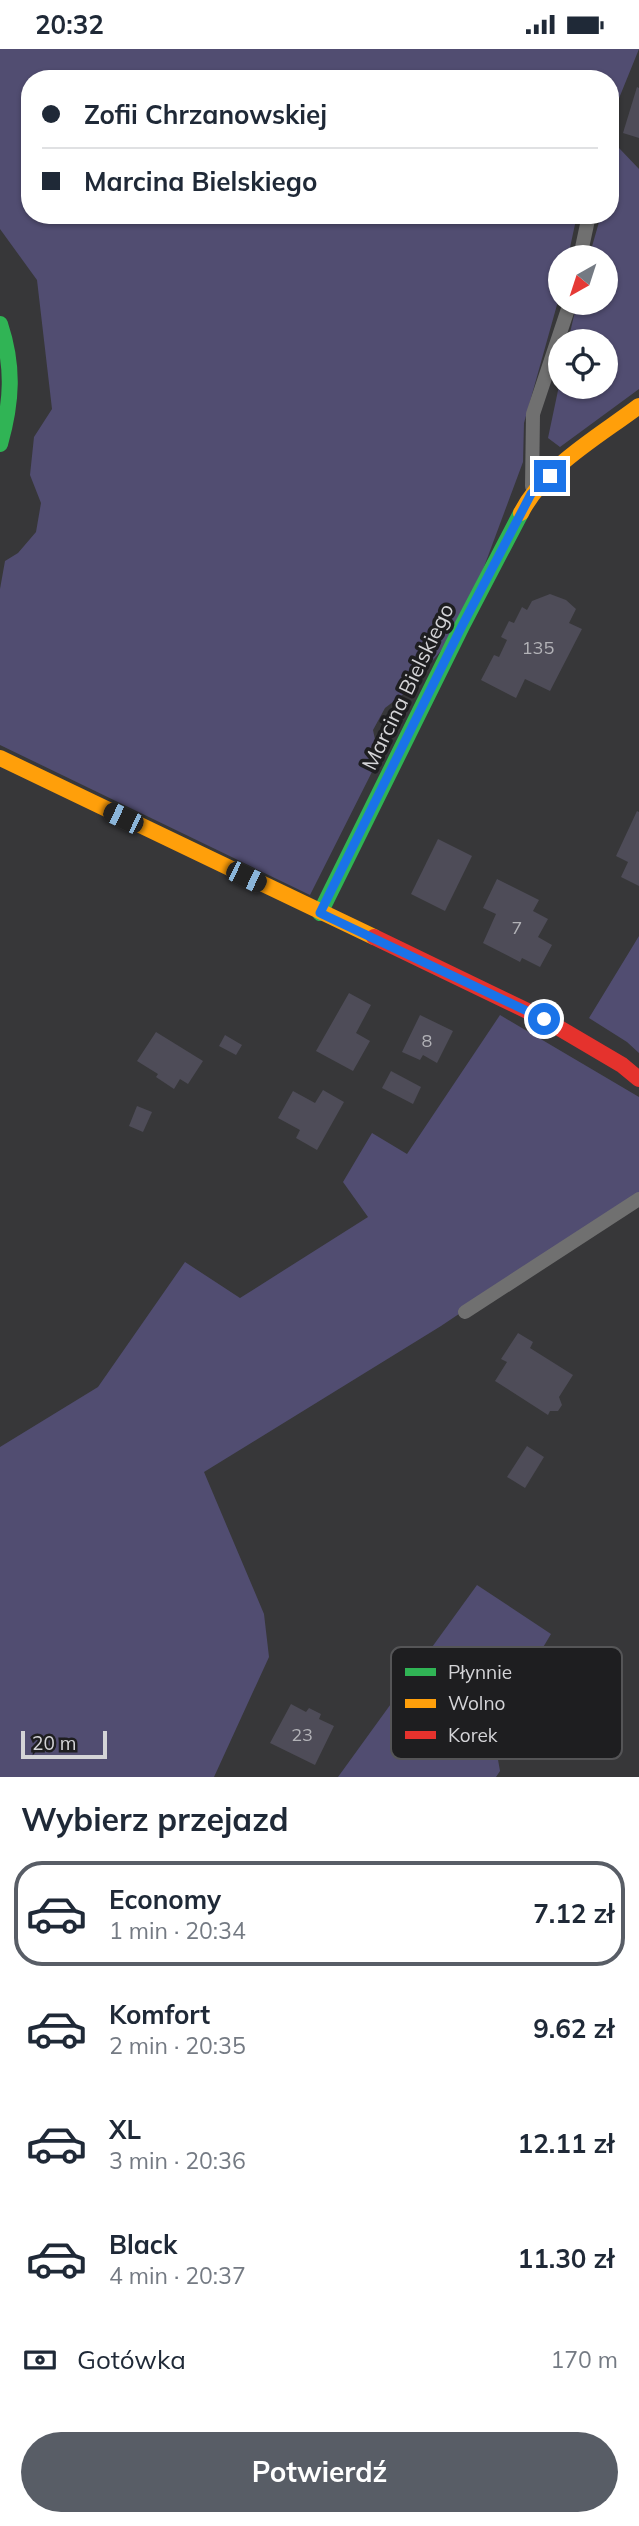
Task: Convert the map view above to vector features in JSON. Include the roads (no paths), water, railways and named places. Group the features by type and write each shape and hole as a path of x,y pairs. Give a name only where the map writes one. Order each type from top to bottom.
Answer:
{"street":[{"path":"0,324 12,360 9,414 0,444"},
{"name":"Marcina Bielskiego","path":"320,913 462,626 531,494 569,458 639,406"},
{"path":"0,758 544,1019 622,1065 639,1079"}],"lane":[{"path":"583,245 587,224"},
{"path":"531,494 533,414 566,315"},
{"path":"466,1312 639,1199"}]}
